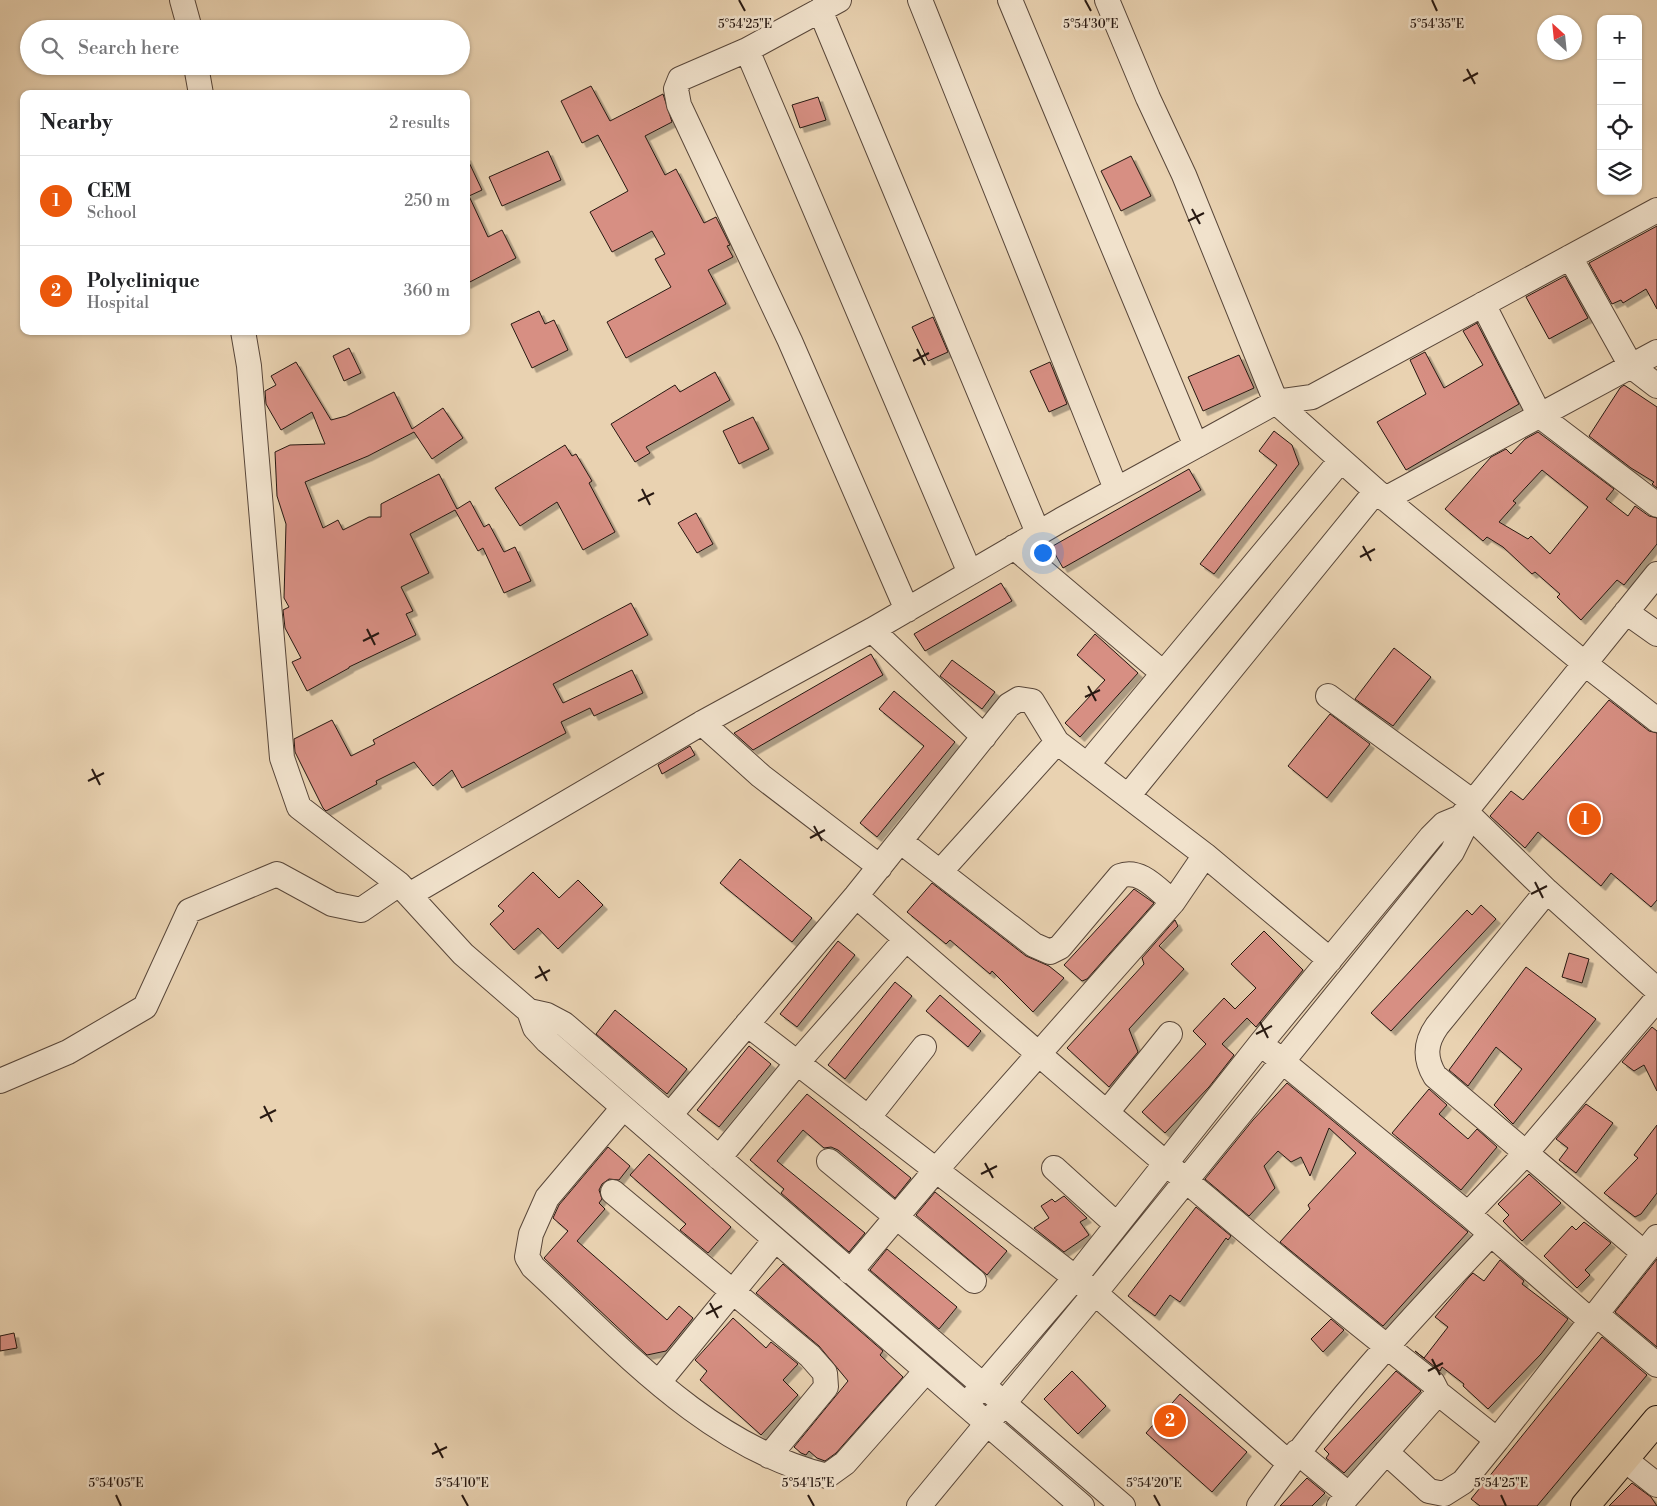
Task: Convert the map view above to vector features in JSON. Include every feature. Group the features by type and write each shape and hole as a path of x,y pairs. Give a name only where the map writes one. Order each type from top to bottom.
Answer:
{"main road":[{"path":"1585,1506 1657,1420"}],"street":[{"path":"182,0 188,20"},
{"path":"920,0 1116,489"},
{"path":"1010,0 1196,446"},
{"path":"1106,0 1184,176 1276,402 1380,495 1584,663 1657,720"},
{"path":"906,610 790,341 679,105 676,89 680,79 747,50 830,5 1038,533"},
{"path":"747,50 970,573"},
{"path":"198,75 200,90"},
{"path":"0,1080 68,1052 145,1007 189,911 277,874 332,904 361,910 404,890 872,630 1116,489 1276,402 1312,398 1657,210"},
{"path":"1570,257 1631,366 1657,386"},
{"path":"1483,304 1540,416 1657,505"},
{"path":"244,335 249,366 282,758 299,807 404,890 463,954 529,1011 535,1028 540,1035 1082,1506"},
{"path":"1128,796 1380,495 1540,416 1657,352"},
{"path":"1087,764 1341,460"},
{"path":"1014,547 1163,673"},
{"path":"966,1405 1075,1278 1261,1043 1437,830 1466,811 1657,574"},
{"path":"1626,612 1657,634"},
{"path":"872,630 984,737"},
{"path":"1328,696 1466,811 1547,891 1657,990"},
{"path":"670,1115 880,867 1009,705 1019,700 1032,701 1057,742 1205,855 1330,960"},
{"path":"702,723 761,776 880,867"},
{"path":"940,872 1057,742"},
{"path":"919,1506 1095,1293 1452,852 1462,832 1466,811"},
{"path":"900,841 1034,945 1050,952 1060,947 1120,876 1129,872 1139,875 1173,902"},
{"path":"850,1272 936,1170 1173,902 1205,855"},
{"path":"1386,1452 1429,1491 1444,1494 1463,1482 1651,1245 1526,1154 1435,1076 1426,1056 1427,1045 1437,1026 1547,891"},
{"path":"856,896 1185,1180 1433,1383 1438,1393 1497,1440"},
{"path":"719,1158 797,1063 906,939"},
{"path":"1468,1214 1526,1154 1657,999"},
{"path":"529,1011 547,1014 564,1024 1123,1506"},
{"path":"747,1024 1095,1293 1344,1500 1438,1393"},
{"path":"1107,1112 1170,1034"},
{"path":"1261,1043 1468,1214 1490,1235 1593,1318 1657,1365"},
{"path":"868,1118 924,1047"},
{"path":"623,1108 547,1198 531,1234 527,1257 533,1267 659,1382 730,1436 769,1456 803,1470 827,1476 845,1463 926,1371"},
{"path":"828,1161 974,1281"},
{"path":"1054,1168 1117,1225"},
{"path":"613,1192 810,1356 825,1373 826,1387 769,1456"},
{"path":"1259,1506 1293,1458 1386,1346 1490,1235"},
{"path":"659,1382 776,1240"},
{"path":"1624,1459 1657,1484"}],"building":[{"path":"591,86 610,121 663,94 672,122 645,136 665,175 676,169 704,223 716,217 730,245 727,246 733,257 708,270 726,304 626,358 607,322 671,287 655,259 665,254 652,231 612,252 590,212 628,191 598,135 582,143 561,101"},
{"path":"818,97 826,120 800,128 792,105"},
{"path":"548,151 561,180 502,206 489,177"},
{"path":"1131,156 1151,196 1121,211 1101,171"},
{"path":"470,164 482,190 470,196"},
{"path":"470,198 488,237 502,230 516,258 470,282"},
{"path":"1657,226 1657,309 1646,289 1623,303 1621,300 1612,304 1589,263"},
{"path":"1565,276 1588,318 1549,339 1526,297"},
{"path":"539,311 545,324 554,320 568,350 532,368 511,324"},
{"path":"933,317 948,352 928,361 912,327"},
{"path":"1477,323 1519,404 1406,470 1377,422 1426,394 1410,360 1425,352 1444,388 1483,365 1463,331"},
{"path":"349,348 361,373 344,381 333,356"},
{"path":"1239,355 1254,388 1203,411 1188,377"},
{"path":"296,362 331,420 346,416 394,392 412,429 443,408 463,438 432,459 414,432 368,456 305,482 323,528 338,520 343,530 369,517 381,517 381,504 439,474 457,509 470,501 484,527 489,524 504,552 515,547 531,581 504,593 483,548 478,551 455,510 410,534 429,573 401,587 413,611 406,614 416,635 349,667 307,691 292,662 301,658 285,628 283,610 289,607 284,598 286,524 277,496 275,452 290,445 325,444 312,412 281,430 266,404 265,391 276,385 271,376"},
{"path":"1050,362 1067,404 1049,412 1030,371"},
{"path":"715,372 730,400 646,447 650,453 635,462 611,424 675,385 680,392"},
{"path":"1624,385 1657,407 1657,488 1652,484 1654,482 1631,468 1589,436 1620,388"},
{"path":"753,417 769,449 739,464 723,431"},
{"path":"1274,431 1292,445 1299,464 1214,574 1200,564 1277,465 1259,451"},
{"path":"1538,432 1614,489 1606,499 1628,516 1635,506 1649,516 1657,518 1657,544 1624,585 1617,580 1581,620 1557,597 1560,594 1535,572 1532,574 1503,547 1487,537 1483,541 1445,509 1491,457 1506,449 1511,454 1525,439","holes":["1542,470 1588,507 1550,554 1531,536 1528,539 1499,522 1516,503 1513,501"]},
{"path":"565,445 572,456 576,454 592,481 589,483 615,532 583,550 557,502 520,526 495,488"},
{"path":"1189,469 1201,490 1063,568 1051,547"},
{"path":"696,513 713,544 697,553 678,523"},
{"path":"1001,583 1012,601 925,651 914,634"},
{"path":"631,603 648,635 553,684 563,703 632,670 643,693 594,716 590,708 561,722 566,733 462,788 452,770 433,786 414,762 376,781 377,784 326,811 323,808 295,752 294,739 332,720 351,756 375,744 373,740"},
{"path":"1095,634 1138,673 1080,737 1065,723 1105,680 1077,655"},
{"path":"1394,648 1431,677 1393,726 1355,699"},
{"path":"871,654 883,675 753,750 734,733"},
{"path":"952,660 995,692 982,709 940,676"},
{"path":"894,691 955,742 877,837 860,823 924,746 879,709"},
{"path":"1609,700 1649,731 1657,733 1657,900 1651,907 1611,873 1601,886 1538,832 1525,848 1490,816 1511,791 1523,800"},
{"path":"1330,714 1370,744 1327,798 1288,766"},
{"path":"690,746 695,755 662,774 658,765"},
{"path":"740,859 812,918 792,942 720,883"},
{"path":"533,872 559,898 578,880 603,905 558,949 538,928 514,950 490,924 504,911 498,906"},
{"path":"932,883 1026,956 1049,966 1064,978 1033,1012 992,971 990,974 950,940 946,944 907,912"},
{"path":"1134,889 1154,903 1087,979 1082,981 1064,965"},
{"path":"1481,905 1496,919 1391,1031 1371,1013 1467,910 1472,915"},
{"path":"1175,920 1178,926 1159,946 1184,969 1129,1029 1138,1052 1109,1087 1067,1048 1144,964 1142,958"},
{"path":"1264,931 1303,970 1256,1027 1247,1018 1222,1044 1234,1055 1209,1087 1165,1133 1142,1112 1206,1044 1193,1031 1224,998 1235,1009 1256,988 1231,964"},
{"path":"838,941 855,955 797,1027 780,1014"},
{"path":"1569,953 1589,959 1582,983 1562,977"},
{"path":"1526,967 1596,1019 1513,1124 1494,1105 1522,1069 1496,1047 1468,1086 1449,1070"},
{"path":"895,982 912,996 845,1079 828,1065"},
{"path":"940,995 981,1031 968,1047 926,1011"},
{"path":"615,1010 687,1069 667,1094 596,1034"},
{"path":"1652,1027 1657,1031 1657,1091 1644,1065 1634,1071 1622,1062"},
{"path":"749,1046 771,1064 719,1127 697,1110"},
{"path":"1287,1083 1468,1232 1383,1326 1280,1242 1310,1209 1308,1205 1356,1153 1329,1128 1310,1176 1301,1157 1291,1162 1278,1151 1264,1166 1275,1188 1249,1216 1205,1179 1253,1120"},
{"path":"1429,1089 1447,1105 1439,1114 1468,1139 1477,1129 1497,1147 1461,1190 1392,1133"},
{"path":"807,1094 911,1178 895,1198 838,1150 831,1147 824,1148 803,1130 777,1161 865,1233 849,1252 781,1193 784,1189 750,1160"},
{"path":"1586,1104 1613,1123 1576,1173 1559,1160 1568,1148 1556,1139"},
{"path":"1657,1125 1657,1193 1641,1214 1635,1217 1604,1193 1638,1158 1634,1155"},
{"path":"608,1147 630,1166 619,1180 609,1179 602,1184 599,1190 602,1199 599,1203 605,1209 577,1241 667,1320 679,1306 693,1318 666,1351 647,1355 544,1258 568,1231 553,1218 559,1205"},
{"path":"649,1154 731,1227 708,1253 680,1230 686,1224 630,1175"},
{"path":"1529,1174 1561,1203 1522,1241 1503,1221 1509,1215 1498,1204"},
{"path":"935,1192 1007,1251 987,1275 916,1215"},
{"path":"1064,1196 1087,1218 1080,1222 1089,1235 1064,1252 1034,1228 1049,1218 1041,1206 1052,1199 1055,1202"},
{"path":"1196,1207 1231,1236 1228,1240 1226,1238 1180,1302 1170,1295 1155,1316 1128,1296"},
{"path":"1584,1222 1611,1243 1585,1270 1590,1275 1577,1288 1544,1256 1572,1226 1576,1230"},
{"path":"887,1249 957,1307 939,1329 870,1270"},
{"path":"1657,1259 1657,1347 1615,1312"},
{"path":"1500,1260 1524,1281 1522,1284 1568,1319 1541,1354 1488,1409 1463,1386 1464,1384 1442,1367 1440,1371 1415,1351 1424,1358 1448,1327 1435,1317 1473,1273 1484,1281"},
{"path":"783,1264 883,1351 880,1355 903,1377 836,1453 825,1461 817,1458 809,1451 806,1455 801,1453 794,1447 848,1381 819,1346 756,1293"},
{"path":"733,1318 766,1348 771,1342 798,1364 783,1380 798,1395 761,1435 700,1380 707,1371 695,1360"},
{"path":"1331,1319 1344,1330 1323,1352 1311,1339"},
{"path":"14,1333 17,1348 0,1351 0,1336"},
{"path":"1602,1337 1647,1375 1537,1506 1480,1506 1471,1499"},
{"path":"1072,1371 1106,1406 1078,1434 1044,1399"},
{"path":"1396,1371 1421,1391 1344,1473 1326,1458 1329,1454 1324,1449"},
{"path":"1180,1394 1247,1452 1212,1492 1146,1433"},
{"path":"1307,1478 1325,1493 1312,1506 1280,1506"},
{"path":"1632,1483 1651,1497 1657,1506 1609,1506"}],"place":[{"name":"CEM","path":"1585,819"},
{"name":"Polyclinique","path":"1170,1421"}]}
